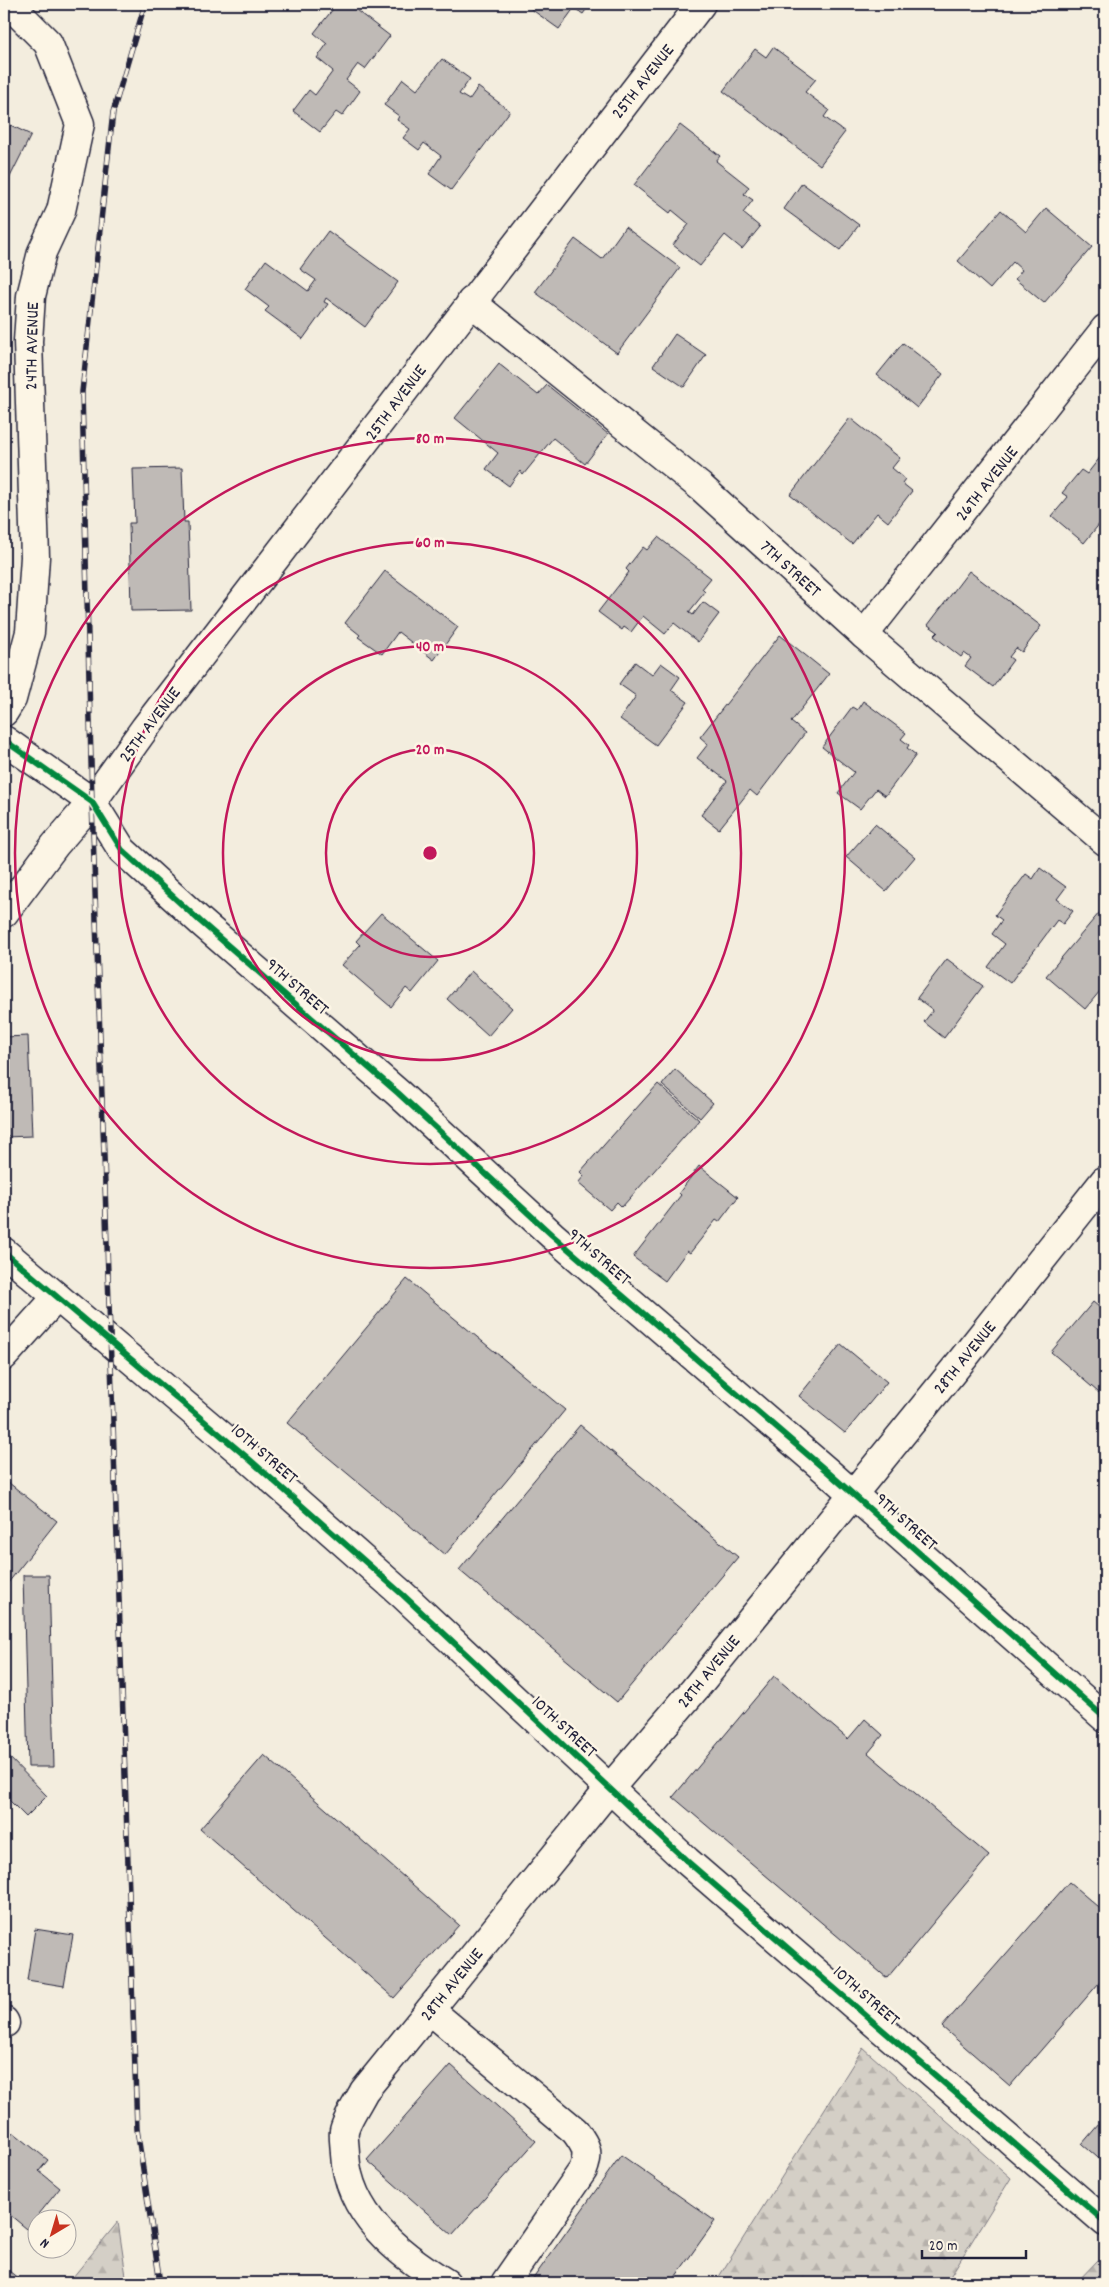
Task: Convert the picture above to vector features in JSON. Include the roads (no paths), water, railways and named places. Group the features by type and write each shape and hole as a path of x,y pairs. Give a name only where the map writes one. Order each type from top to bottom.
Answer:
{"street":[{"name":"24TH AVENUE","path":"4,712 12,698 30,632 35,557 28,341 31,296 42,252 61,211 80,124 48,43 9,4"},
{"name":"25TH AVENUE","path":"4,913 55,845 92,802 145,728 701,4"},
{"name":"7TH STREET","path":"471,302 702,488 864,635 1105,841"},
{"name":"26TH AVENUE","path":"864,635 1012,450 1105,329"},
{"path":"4,740 92,802"},
{"name":"9TH STREET","path":"92,802 122,850 142,869 398,1093 552,1235 852,1493 1105,1718"},
{"name":"28TH AVENUE","path":"446,2283 420,2268 388,2241 363,2211 346,2175 344,2131 364,2091 610,1788 694,1690 852,1493 962,1360 1105,1180"},
{"name":"10TH STREET","path":"4,1252 249,1459 374,1569 687,1861 1105,2222"},
{"path":"4,1356 57,1297"},
{"path":"430,2010 575,2131 585,2146 588,2158 582,2170 505,2283"}],"railway":[{"path":"145,4 113,112 82,392 92,802 137,2129 160,2283"}]}
